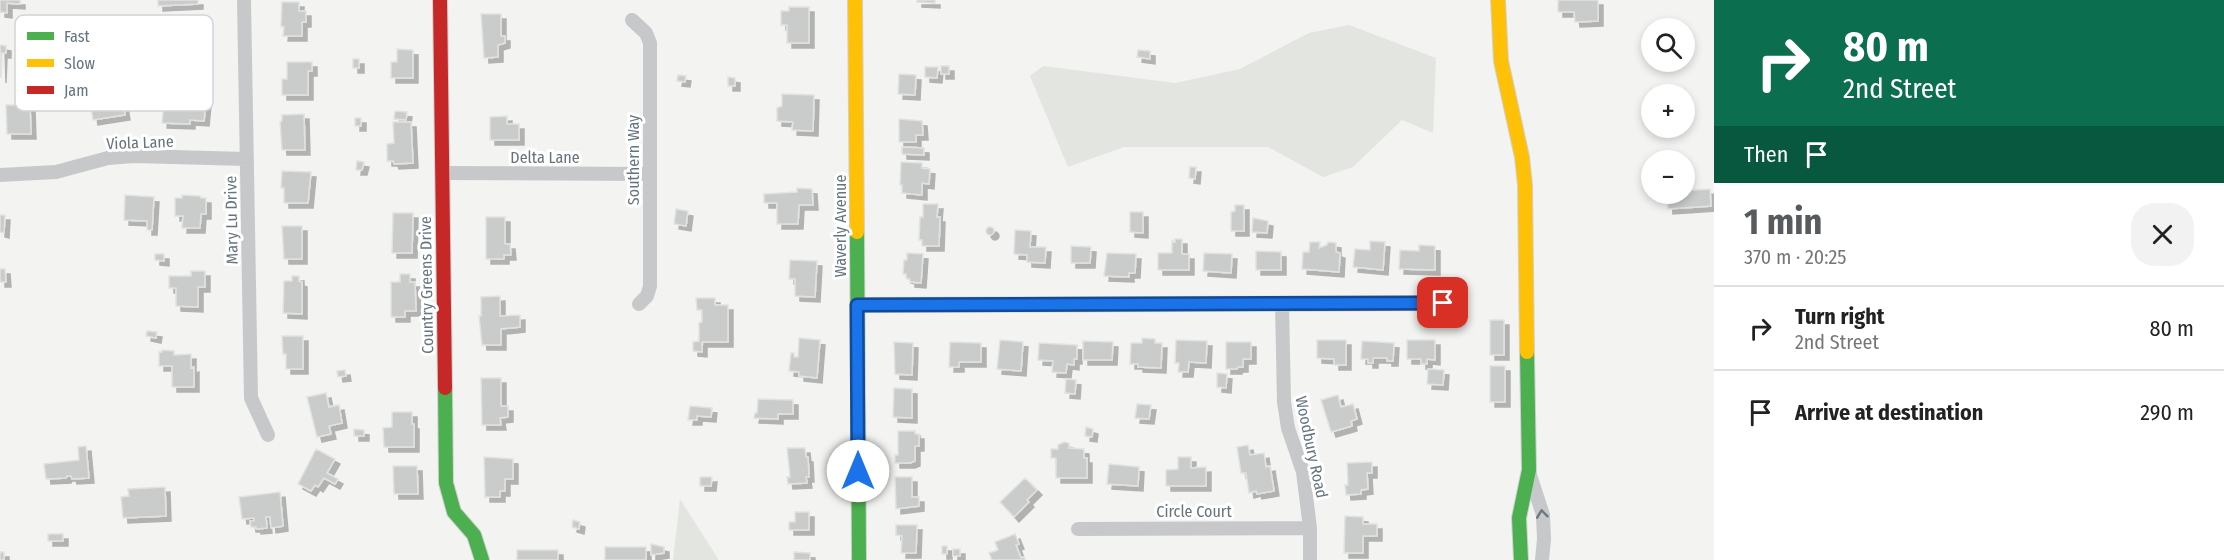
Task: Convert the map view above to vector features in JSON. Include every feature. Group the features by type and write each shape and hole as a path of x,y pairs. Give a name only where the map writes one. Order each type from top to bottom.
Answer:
{"street":[{"name":"Mary Lu Drive","path":"244,0 251,398 268,435"},
{"name":"Country Greens Drive","path":"440,0 446,483 454,512 474,535 482,560"},
{"name":"Waverly Avenue","path":"855,0 859,560"},
{"path":"1498,0 1502,61 1523,163 1525,185 1529,470 1518,518 1521,560"},
{"name":"Southern Way","path":"632,20 646,33 650,43 650,286 647,296 639,304"},
{"name":"Viola Lane","path":"0,175 56,172 108,158 134,156 247,159"},
{"name":"Delta Lane","path":"442,173 649,174"},
{"path":"857,305 1443,303"},
{"name":"Woodbury Road","path":"1282,304 1284,402 1288,428 1303,472 1310,528 1310,560"},
{"path":"1529,470 1543,515 1542,560"},
{"name":"Circle Court","path":"1078,529 1310,528"}],"shaded area":[{"path":"1349,25 1436,58 1433,133 1402,120 1353,167 1323,177 1268,147 1124,147 1068,167 1030,76 1043,66 1175,83 1240,69 1309,33"},
{"path":"680,499 717,557 718,560 673,560"}],"building":[{"path":"0,0 20,0 20,4 7,3 7,13 0,12"},
{"path":"158,0 198,0 198,4 158,6"},
{"path":"917,0 935,0 935,3 917,2"},
{"path":"1558,0 1598,0 1598,21 1575,22 1574,12 1558,12"},
{"path":"282,2 299,2 299,11 306,11 306,22 302,22 302,36 283,36"},
{"path":"789,7 809,7 809,43 787,43 787,25 781,25 781,11 789,11"},
{"path":"481,14 501,14 501,36 505,36 505,43 498,45 498,57 484,58"},
{"path":"0,45 6,46 6,53 2,53 1,78"},
{"path":"397,49 413,50 413,78 391,78 391,62 397,62"},
{"path":"1138,50 1150,51 1150,59 1137,57"},
{"path":"353,59 359,59 359,68 353,68"},
{"path":"287,62 312,62 312,71 308,71 308,95 282,95 282,79 287,79"},
{"path":"941,66 949,66 949,74 941,74"},
{"path":"925,67 938,67 937,78 925,77"},
{"path":"899,74 916,75 915,95 898,94"},
{"path":"678,75 686,76 685,82 677,81"},
{"path":"728,77 735,78 735,86 728,86"},
{"path":"782,94 814,95 813,131 792,130 793,122 777,121 777,108 782,106"},
{"path":"6,105 15,105 15,111 30,111 31,134 7,134"},
{"path":"92,111 124,111 125,115 93,120"},
{"path":"163,111 205,111 204,121 190,120 190,124 162,123"},
{"path":"395,111 407,112 406,120 394,119"},
{"path":"304,114 305,150 282,150 280,122 282,115"},
{"path":"507,116 507,124 519,124 519,140 490,140 490,117"},
{"path":"355,118 361,118 361,126 355,126"},
{"path":"899,119 922,121 923,135 916,135 916,142 899,142"},
{"path":"393,122 411,122 413,163 394,164 393,161 387,161 387,144 394,143"},
{"path":"902,147 924,148 924,155 902,154"},
{"path":"357,161 364,162 362,170 356,170"},
{"path":"901,162 922,163 922,168 930,169 929,184 922,183 922,195 902,193"},
{"path":"1190,167 1196,167 1195,179 1189,178"},
{"path":"282,171 311,172 308,203 284,203 284,188 281,188"},
{"path":"797,188 812,189 813,205 799,205 798,224 777,224 777,203 764,203 764,194 797,192"},
{"path":"1710,189 1711,206 1668,209 1668,204 1695,204 1695,190"},
{"path":"125,195 154,197 152,230 147,230 147,221 124,220"},
{"path":"182,195 206,198 206,214 201,214 200,228 182,228 183,216 175,216 175,198 182,198"},
{"path":"923,204 938,204 939,246 922,246 922,240 919,240"},
{"path":"1235,205 1244,205 1244,231 1231,231 1231,212 1235,211"},
{"path":"676,209 688,211 686,226 674,224"},
{"path":"1130,212 1143,212 1143,233 1130,232"},
{"path":"393,213 413,213 412,253 392,253"},
{"path":"0,215 5,215 4,233 0,232"},
{"path":"486,217 505,217 505,244 510,244 511,255 504,255 504,259 486,259"},
{"path":"1253,218 1268,221 1267,233 1252,232"},
{"path":"282,226 302,226 302,259 284,259"},
{"path":"990,227 994,231 990,235 986,231"},
{"path":"1015,230 1031,231 1030,247 1046,247 1045,263 1027,262 1027,255 1014,254"},
{"path":"1175,239 1182,239 1182,254 1189,254 1189,270 1158,270 1158,253 1172,253 1172,241 1175,242"},
{"path":"1370,241 1385,242 1383,270 1353,267 1355,249 1370,250"},
{"path":"1310,242 1320,242 1319,248 1327,245 1328,242 1336,243 1336,252 1340,253 1339,272 1302,269 1303,252 1309,252"},
{"path":"1419,245 1435,246 1435,270 1399,269 1400,250 1419,251"},
{"path":"1071,246 1091,247 1090,263 1071,263"},
{"path":"1256,251 1281,252 1281,270 1256,270"},
{"path":"907,253 923,254 921,283 910,282 906,274 903,274"},
{"path":"1107,253 1136,254 1135,273 1129,273 1129,277 1104,276"},
{"path":"1204,253 1232,254 1231,273 1203,271"},
{"path":"155,254 164,254 164,261 155,260"},
{"path":"790,260 817,261 815,297 795,296 795,279 789,279"},
{"path":"0,269 5,269 6,282 0,282"},
{"path":"191,271 205,271 205,287 198,287 198,307 176,306 176,288 169,288 169,276 191,276"},
{"path":"400,274 410,274 410,282 415,282 416,311 405,311 405,317 391,317 391,282 400,282"},
{"path":"292,276 299,276 299,281 302,282 302,314 283,313 284,281 292,281"},
{"path":"500,296 500,316 520,315 520,327 501,329 501,345 482,345 479,316 481,316 481,297"},
{"path":"696,298 715,298 715,305 728,305 728,342 702,342 702,352 693,351 693,342 699,341 699,323 702,322 702,310 697,310"},
{"path":"1490,320 1504,320 1504,355 1490,355"},
{"path":"147,331 157,332 156,338 146,336"},
{"path":"282,336 303,336 303,369 286,369 286,354 283,354"},
{"path":"799,338 820,340 817,378 799,376 799,372 789,371 791,353 794,353 794,357 798,357"},
{"path":"1142,338 1155,339 1155,343 1162,343 1161,368 1138,367 1138,364 1130,364 1131,343 1142,343"},
{"path":"1000,340 1023,342 1021,371 997,369"},
{"path":"1176,340 1207,341 1206,363 1189,362 1188,372 1178,372 1179,363 1175,363"},
{"path":"1317,340 1346,340 1346,365 1334,365 1334,359 1317,358"},
{"path":"1407,340 1435,340 1435,360 1427,359 1427,364 1421,364 1421,359 1407,359"},
{"path":"1083,341 1113,342 1112,360 1083,360"},
{"path":"1362,341 1394,343 1393,361 1387,361 1387,358 1373,358 1373,363 1368,363 1368,359 1361,359"},
{"path":"894,342 913,343 912,375 895,374"},
{"path":"950,342 981,343 981,362 959,362 959,367 949,367"},
{"path":"1226,342 1251,342 1251,359 1243,359 1243,367 1226,369"},
{"path":"1039,343 1077,345 1077,359 1074,359 1074,365 1067,364 1066,373 1052,372 1053,361 1038,360"},
{"path":"174,351 174,355 191,354 191,368 194,367 194,387 172,387 172,366 159,366 159,352"},
{"path":"1490,366 1505,366 1505,402 1490,402"},
{"path":"1428,369 1444,370 1443,385 1427,384"},
{"path":"345,370 346,376 338,377 337,371"},
{"path":"1217,373 1227,374 1226,388 1217,387"},
{"path":"481,378 501,378 501,406 508,406 508,417 500,418 501,425 482,425"},
{"path":"1066,379 1076,380 1075,394 1065,393"},
{"path":"894,388 912,389 912,418 893,417"},
{"path":"326,393 329,407 339,405 342,423 329,426 331,434 317,437 307,397"},
{"path":"1338,395 1341,407 1353,404 1357,419 1351,421 1352,426 1331,432 1321,400"},
{"path":"758,399 793,400 793,414 778,414 778,419 754,418 757,413"},
{"path":"1137,404 1151,405 1149,419 1135,418"},
{"path":"690,406 712,408 711,417 697,416 697,420 688,420"},
{"path":"392,412 412,412 414,447 384,447 383,428 392,427"},
{"path":"1086,427 1093,429 1092,437 1085,436"},
{"path":"354,429 364,430 364,436 354,436"},
{"path":"898,431 915,431 915,434 919,434 919,446 915,446 915,461 895,463 895,455 898,455"},
{"path":"1064,442 1069,443 1069,448 1084,449 1084,458 1087,458 1087,478 1056,478 1056,458 1051,458 1051,449 1058,449 1058,445"},
{"path":"1248,445 1250,455 1264,453 1266,467 1270,466 1274,491 1249,493 1246,473 1241,473 1237,447"},
{"path":"86,446 89,478 72,479 71,476 67,476 66,478 46,479 44,464 79,460 78,447"},
{"path":"787,448 805,448 806,457 808,457 807,483 788,484 787,477 790,477"},
{"path":"316,449 335,459 327,473 338,479 335,484 324,478 318,487 315,485 311,491 298,484"},
{"path":"484,457 513,459 513,479 505,479 505,491 500,491 500,497 485,497"},
{"path":"1178,457 1191,457 1191,468 1206,467 1206,486 1166,486 1166,470 1178,469"},
{"path":"1372,462 1372,473 1367,473 1368,489 1361,490 1361,494 1346,495 1347,463"},
{"path":"1109,464 1139,467 1138,486 1107,484"},
{"path":"393,466 417,466 418,494 394,494"},
{"path":"700,477 712,477 711,486 700,486"},
{"path":"895,477 912,477 912,497 919,497 919,506 896,509"},
{"path":"1025,478 1037,490 1014,517 1000,502"},
{"path":"165,487 166,516 123,518 121,497 129,496 128,489"},
{"path":"280,492 283,526 271,528 270,517 266,517 267,528 256,529 256,527 251,527 250,521 254,521 254,518 242,519 239,497"},
{"path":"795,512 809,512 809,530 789,530 789,522 795,522"},
{"path":"1345,516 1363,517 1363,524 1377,524 1377,536 1363,536 1363,553 1344,553"},
{"path":"573,520 580,522 579,529 572,527"},
{"path":"896,525 917,525 916,553 901,553 902,536 896,535"},
{"path":"48,534 63,534 63,541 48,541"},
{"path":"1015,534 1021,558 1024,557 1025,560 992,560 989,553 998,550 995,542"},
{"path":"651,544 664,547 664,553 651,555"},
{"path":"942,546 947,546 947,554 942,554"},
{"path":"605,547 646,547 646,560 605,560"},
{"path":"953,549 960,549 960,556 953,556"},
{"path":"517,550 558,550 558,560 517,560"},
{"path":"0,552 4,552 4,560 0,560"},
{"path":"794,552 810,553 810,560 794,560"}],"traffic: fast":[{"path":"857,232 859,560"},
{"path":"857,305 1185,304"},
{"path":"1521,560 1519,518 1529,470 1527,352"},
{"path":"445,388 446,483 454,512 474,535 482,560"}],"traffic: slow":[{"path":"855,0 857,232"},
{"path":"1498,0 1501,61 1522,157 1525,185 1527,352"}],"traffic: jam":[{"path":"440,0 445,388"},
{"path":"1185,304 1443,303"}],"route":[{"path":"858,471 857,305 1443,303"}]}
